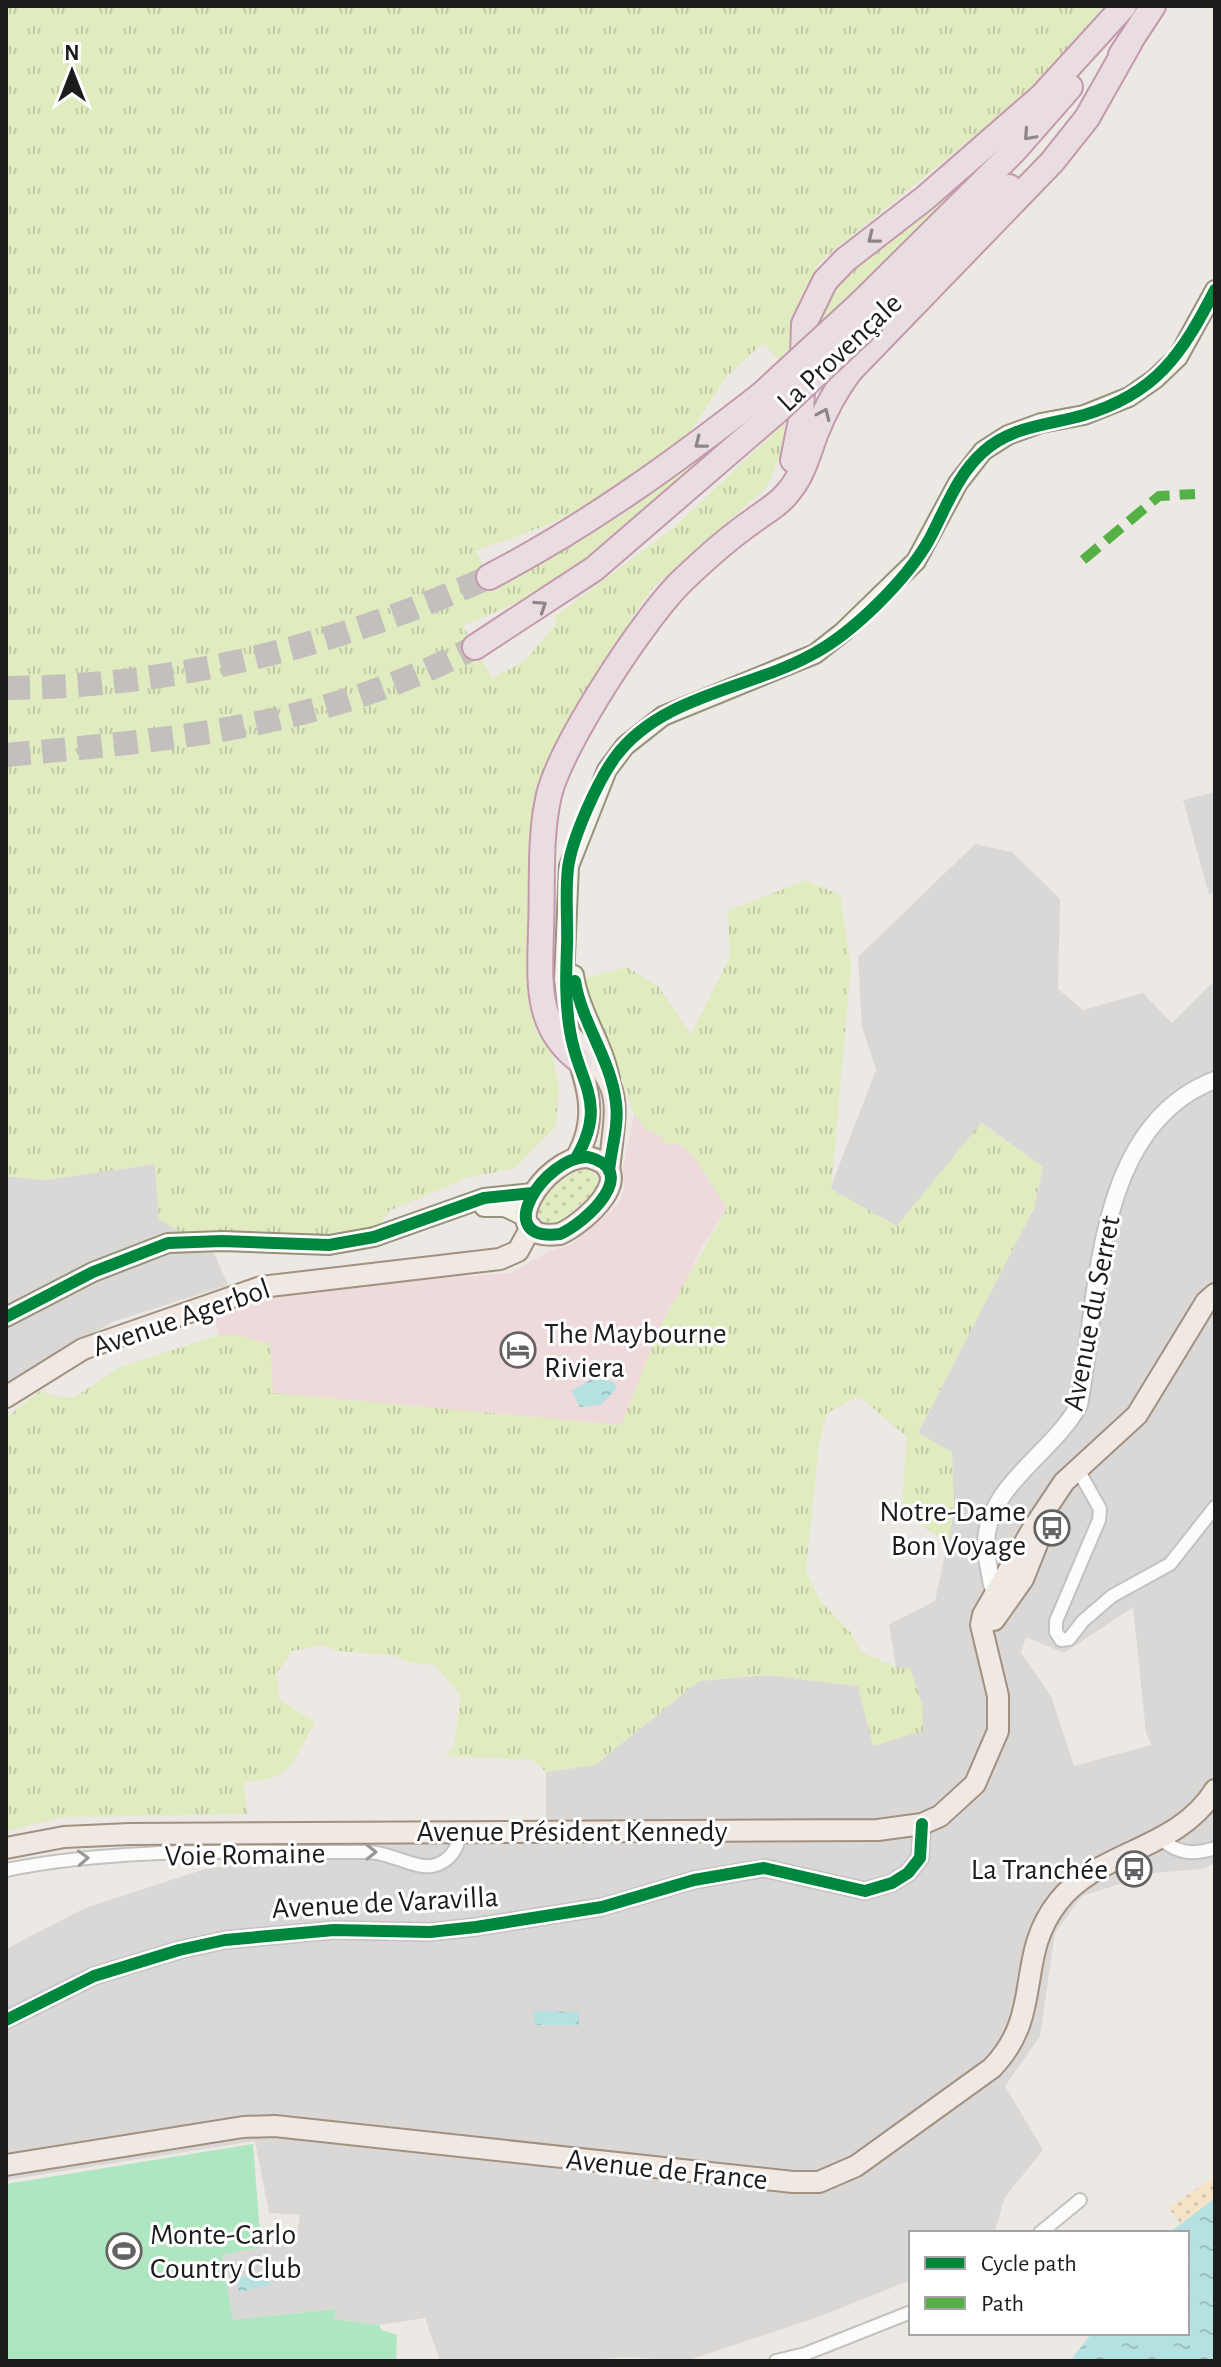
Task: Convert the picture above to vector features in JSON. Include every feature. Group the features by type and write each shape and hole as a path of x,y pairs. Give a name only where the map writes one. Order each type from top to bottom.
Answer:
{"highway":[{"name":"La Provençale","path":"869,311 1038,126 1125,6"},
{"path":"752,521 785,478 795,457 801,420 804,324 825,281 845,260 925,198 1042,96 1125,6"},
{"name":"La Provençale","path":"475,647 594,569 768,403 1048,145 1130,42 1153,6"},
{"path":"580,1061 567,1052 546,1022 540,1001 544,822 550,793 567,748 663,601 752,521 777,505 800,477 828,404 850,371 1052,162 1087,118 1130,42"},
{"name":"La Provençale","path":"489,577 612,506 768,403"},
{"path":"540,978 554,1012 570,1035"}],"main road":[{"path":"529,1222 527,1201 532,1193 576,1158 588,1136 591,1117 586,1078 570,1035 564,979 567,889 572,851 607,770 625,746 663,716 815,654 843,632 916,561 958,483 983,451 1008,435 1041,423 1084,415 1129,397 1155,379 1178,357 1215,290"},
{"path":"567,949 581,1006 604,1057 610,1081"},
{"path":"570,1035 610,1081"},
{"name":"Avenue Agerbol","path":"464,1265 481,1268 526,1258 603,1201 611,1183 609,1171 617,1112 610,1081"},
{"path":"576,1158 595,1159 609,1171"},
{"path":"6,1317 93,1272 168,1243 222,1241 329,1245 374,1237 484,1198 532,1193"},
{"path":"461,1208 505,1207 554,1235"},
{"name":"Avenue Agerbol","path":"6,1397 83,1349 261,1287 464,1265 510,1256 518,1251 529,1222"},
{"path":"1008,1586 1047,1511 1077,1468 1137,1415 1206,1302 1215,1294"},
{"name":"Avenue Président Kennedy","path":"6,1848 64,1837 130,1834 878,1830 922,1824 955,1805 975,1784 988,1761 998,1731 998,1696 985,1642 1008,1586"},
{"name":"Avenue de France","path":"6,2165 243,2127 275,2126 793,2182 837,2177 992,2068 1011,2049 1022,2025 1032,1951 1040,1928 1057,1902 1086,1876 1161,1839 1199,1812 1215,1790"}],"street":[{"name":"Avenue du Serret","path":"1008,1586 989,1558 988,1524 998,1498 1065,1430 1079,1405 1113,1201 1150,1125 1174,1100 1215,1080"},
{"path":"1077,1468 1100,1509 1099,1520 1056,1621 1056,1632 1061,1640 1069,1639 1083,1621 1112,1596 1170,1564 1215,1507"},
{"name":"Avenue de Varavilla","path":"6,2020 94,1976 179,1950 225,1940 334,1930 430,1932 476,1927 602,1907 706,1877 764,1868 787,1871 837,1888 865,1891 892,1883 908,1873 920,1858 922,1824"},
{"name":"Voie Romaine","path":"6,1870 72,1858 384,1852 426,1867 447,1860 456,1850 460,1831"},
{"path":"1161,1839 1174,1851 1195,1853 1215,1848"},
{"path":"1042,2231 1080,2200"},
{"path":"776,2361 805,2354 909,2313"}],"shaded area":[{"path":"1215,792 1215,892 1209,895 1183,800"},
{"path":"975,844 1012,852 1060,899 1058,989 1083,1010 1143,993 1172,1023 1215,980 1215,1863 1202,1869 1154,1873 1082,1896 1055,1933 1040,2036 1005,2086 1043,2150 1005,2197 995,2231 909,2231 909,2281 821,2316 686,2361 625,2357 578,2361 440,2361 425,2318 379,2325 333,2319 335,2309 233,2320 222,2255 296,2240 300,2215 269,2213 255,2141 6,2180 6,1949 85,1908 205,1869 400,1842 546,1842 546,1772 595,1765 699,1681 768,1675 858,1686 896,1667 889,1624 935,1601 954,1512 952,1452 918,1433 1034,1208 1043,1167 982,1123 897,1226 830,1189 876,1070 862,1027 858,957","holes":["1133,1607 1146,1733 1152,1745 1074,1766 1051,1696 1021,1653 1026,1637 1064,1653"]},
{"path":"634,1113 645,1129 680,1144 695,1157 727,1208 700,1250 621,1425 272,1393 237,1335 219,1335 214,1315 285,1291 510,1273 548,1252 571,1245 618,1205 624,1189 623,1169"},
{"path":"155,1164 159,1219 214,1253 228,1285 112,1322 6,1385 6,1176 45,1180"}],"green space":[{"path":"6,6 1102,6 1068,55 1019,100 820,262 799,300 793,346 779,360 763,343 726,377 687,437 609,494 550,524 476,551 495,590 628,511 733,431 736,434 585,562 539,592 463,626 492,678 524,662 557,623 554,617 677,525 785,422 783,448 766,488 654,587 636,611 563,736 531,991 536,1030 551,1050 559,1087 556,1126 515,1168 467,1178 389,1211 380,1224 362,1230 214,1253 159,1219 155,1164 45,1180 6,1176"},
{"path":"981,163 905,247 809,331 839,272"},
{"path":"806,880 840,895 851,967 831,1189 897,1226 981,1123 1043,1167 1034,1208 918,1433 952,1452 954,1512 948,1543 902,1511 907,1437 859,1396 827,1413 819,1443 806,1571 821,1602 851,1633 861,1652 896,1667 910,1668 922,1704 923,1731 873,1746 858,1686 768,1675 699,1681 595,1765 546,1772 533,1760 446,1756 454,1748 461,1696 435,1665 412,1663 390,1655 338,1651 322,1645 292,1651 276,1674 280,1700 315,1722 295,1758 282,1773 243,1782 248,1814 63,1817 6,1831 6,1418 40,1391 59,1397 75,1397 120,1367 219,1335 237,1335 270,1344 273,1393 621,1425 661,1324 727,1208 694,1157 680,1144 664,1144 662,1137 645,1129 634,1113 582,979 627,967 658,986 691,1035 730,956 728,911"},
{"path":"589,1169 598,1178 595,1192 557,1223 543,1222 538,1212 551,1191 566,1178"},
{"name":"Monte-Carlo Country Club","path":"253,2144 261,2247 222,2255 233,2320 336,2309 334,2319 379,2325 381,2330 397,2335 396,2361 6,2361 6,2184"}],"sand":[{"path":"1215,2176 1215,2198 1180,2224 1169,2208"}],"water":[{"path":"594,1378 614,1382 617,1388 601,1405 580,1407 571,1391"},
{"path":"534,2011 579,2012 579,2025 534,2025"},
{"path":"1215,2198 1215,2361 1070,2361 1090,2335 1189,2335 1189,2231 1172,2231"},
{"path":"267,2271 270,2285 239,2292 236,2278"}],"tunnel":[{"path":"6,688 131,680 253,658 373,623 489,577"},
{"path":"6,755 188,735 303,713 360,696 475,647"}],"marked path":[{"path":"1083,560 1159,496 1195,494"}],"cycle path":[{"path":"576,1158 586,1139 591,1107 574,1049 567,1010 568,868 587,810 616,756 657,719 708,695 813,654 862,619 919,555 959,482 983,452 1018,432 1084,415 1130,396 1164,369 1178,352 1215,290"},
{"path":"575,981 608,1071 616,1103 616,1129 609,1171"},
{"path":"588,1157 604,1164 610,1173 610,1185 604,1197 583,1219 560,1234 539,1233 528,1226 526,1213 541,1183 571,1160 588,1157"},
{"path":"6,1317 93,1272 168,1243 222,1241 329,1245 374,1237 484,1198 532,1193"},
{"path":"6,2020 94,1976 179,1950 225,1940 334,1930 430,1932 476,1927 602,1907 694,1880 764,1868 865,1891 892,1883 908,1873 920,1858 922,1824"}],"place":[{"name":"The Maybourne Riviera","path":"518,1350"},
{"name":"Notre-Dame Bon Voyage","path":"1052,1528"},
{"name":"La Tranchée","path":"1134,1869"},
{"name":"Monte-Carlo Country Club","path":"124,2251"}]}
